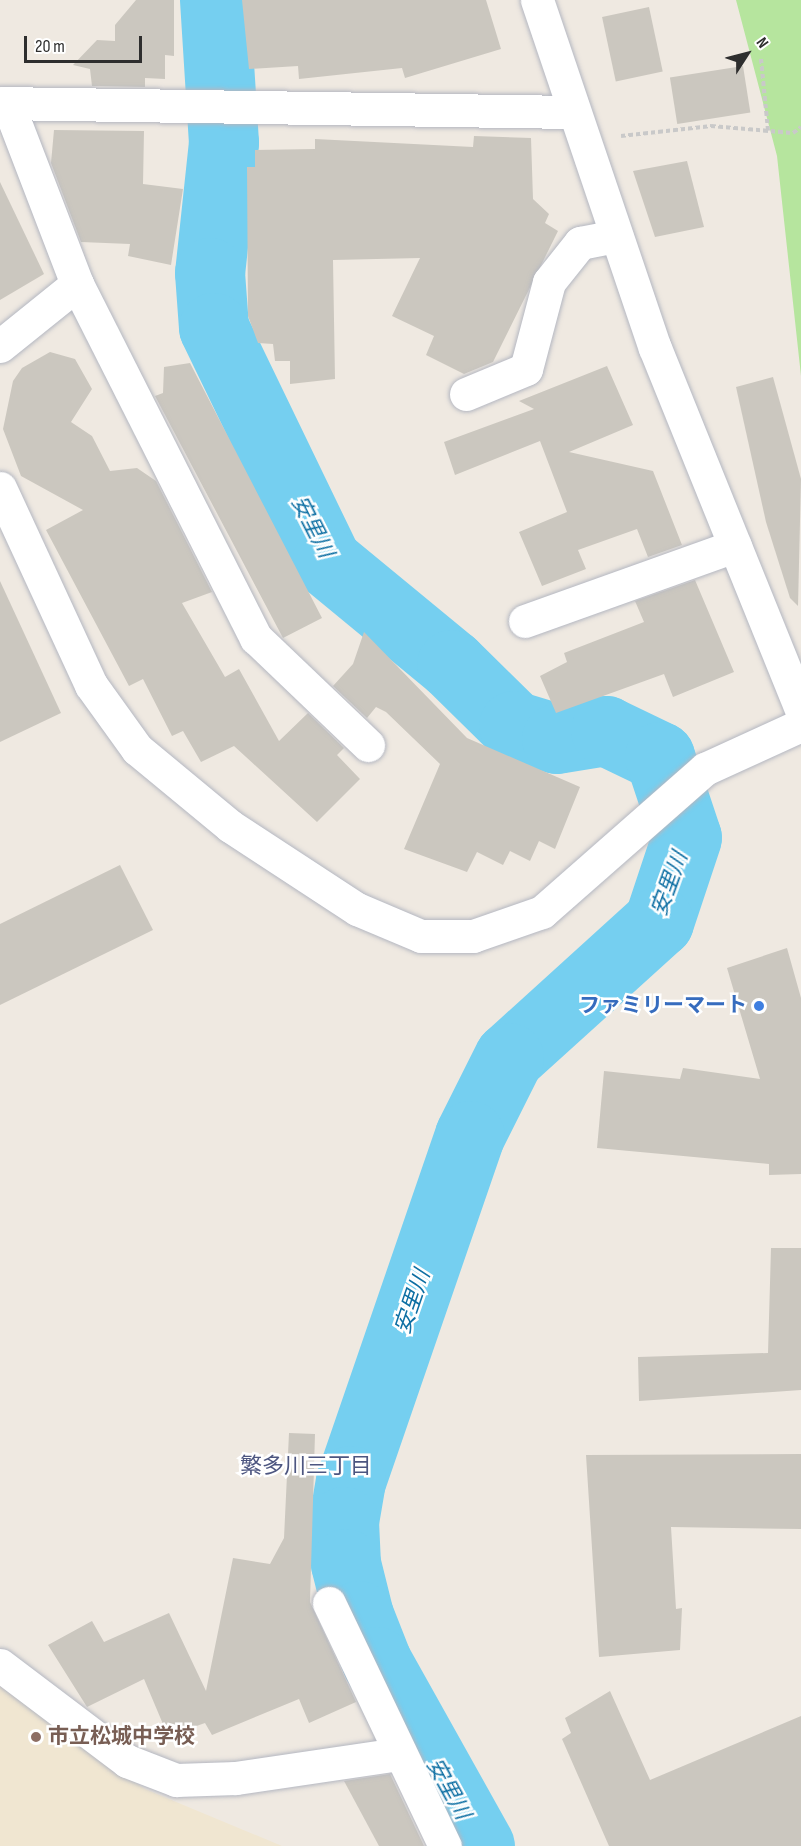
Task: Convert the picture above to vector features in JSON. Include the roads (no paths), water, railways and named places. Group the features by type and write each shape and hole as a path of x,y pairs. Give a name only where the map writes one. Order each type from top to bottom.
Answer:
{"street":[{"path":"537,0 571,112 615,236 801,710"},
{"path":"368,745 256,638 77,284 4,104 571,112"},
{"path":"466,394 526,369 549,282 580,243 615,236"},
{"path":"0,346 77,284"},
{"path":"0,488 91,685 137,749 231,826 384,924 447,938 512,925 565,896 705,769 801,725"},
{"path":"525,621 735,546"},
{"path":"329,1604 398,1754 445,1846"},
{"path":"0,1665 127,1761 176,1780 236,1778 398,1754"}],"waterway":[{"name":"安里川","path":"215,0 224,143 210,273 214,328 327,562 452,665 514,726 557,739 606,731 660,757 687,838 659,922 509,1058 470,1136 351,1481 344,1522 346,1564 359,1616 377,1662 480,1846"}],"place":[{"name":"ファミリーマート","path":"759,1006"},
{"name":"市立松城中学校","path":"36,1737"}],"district":[{"name":"繁多川三丁目","path":"306,1467"}]}
